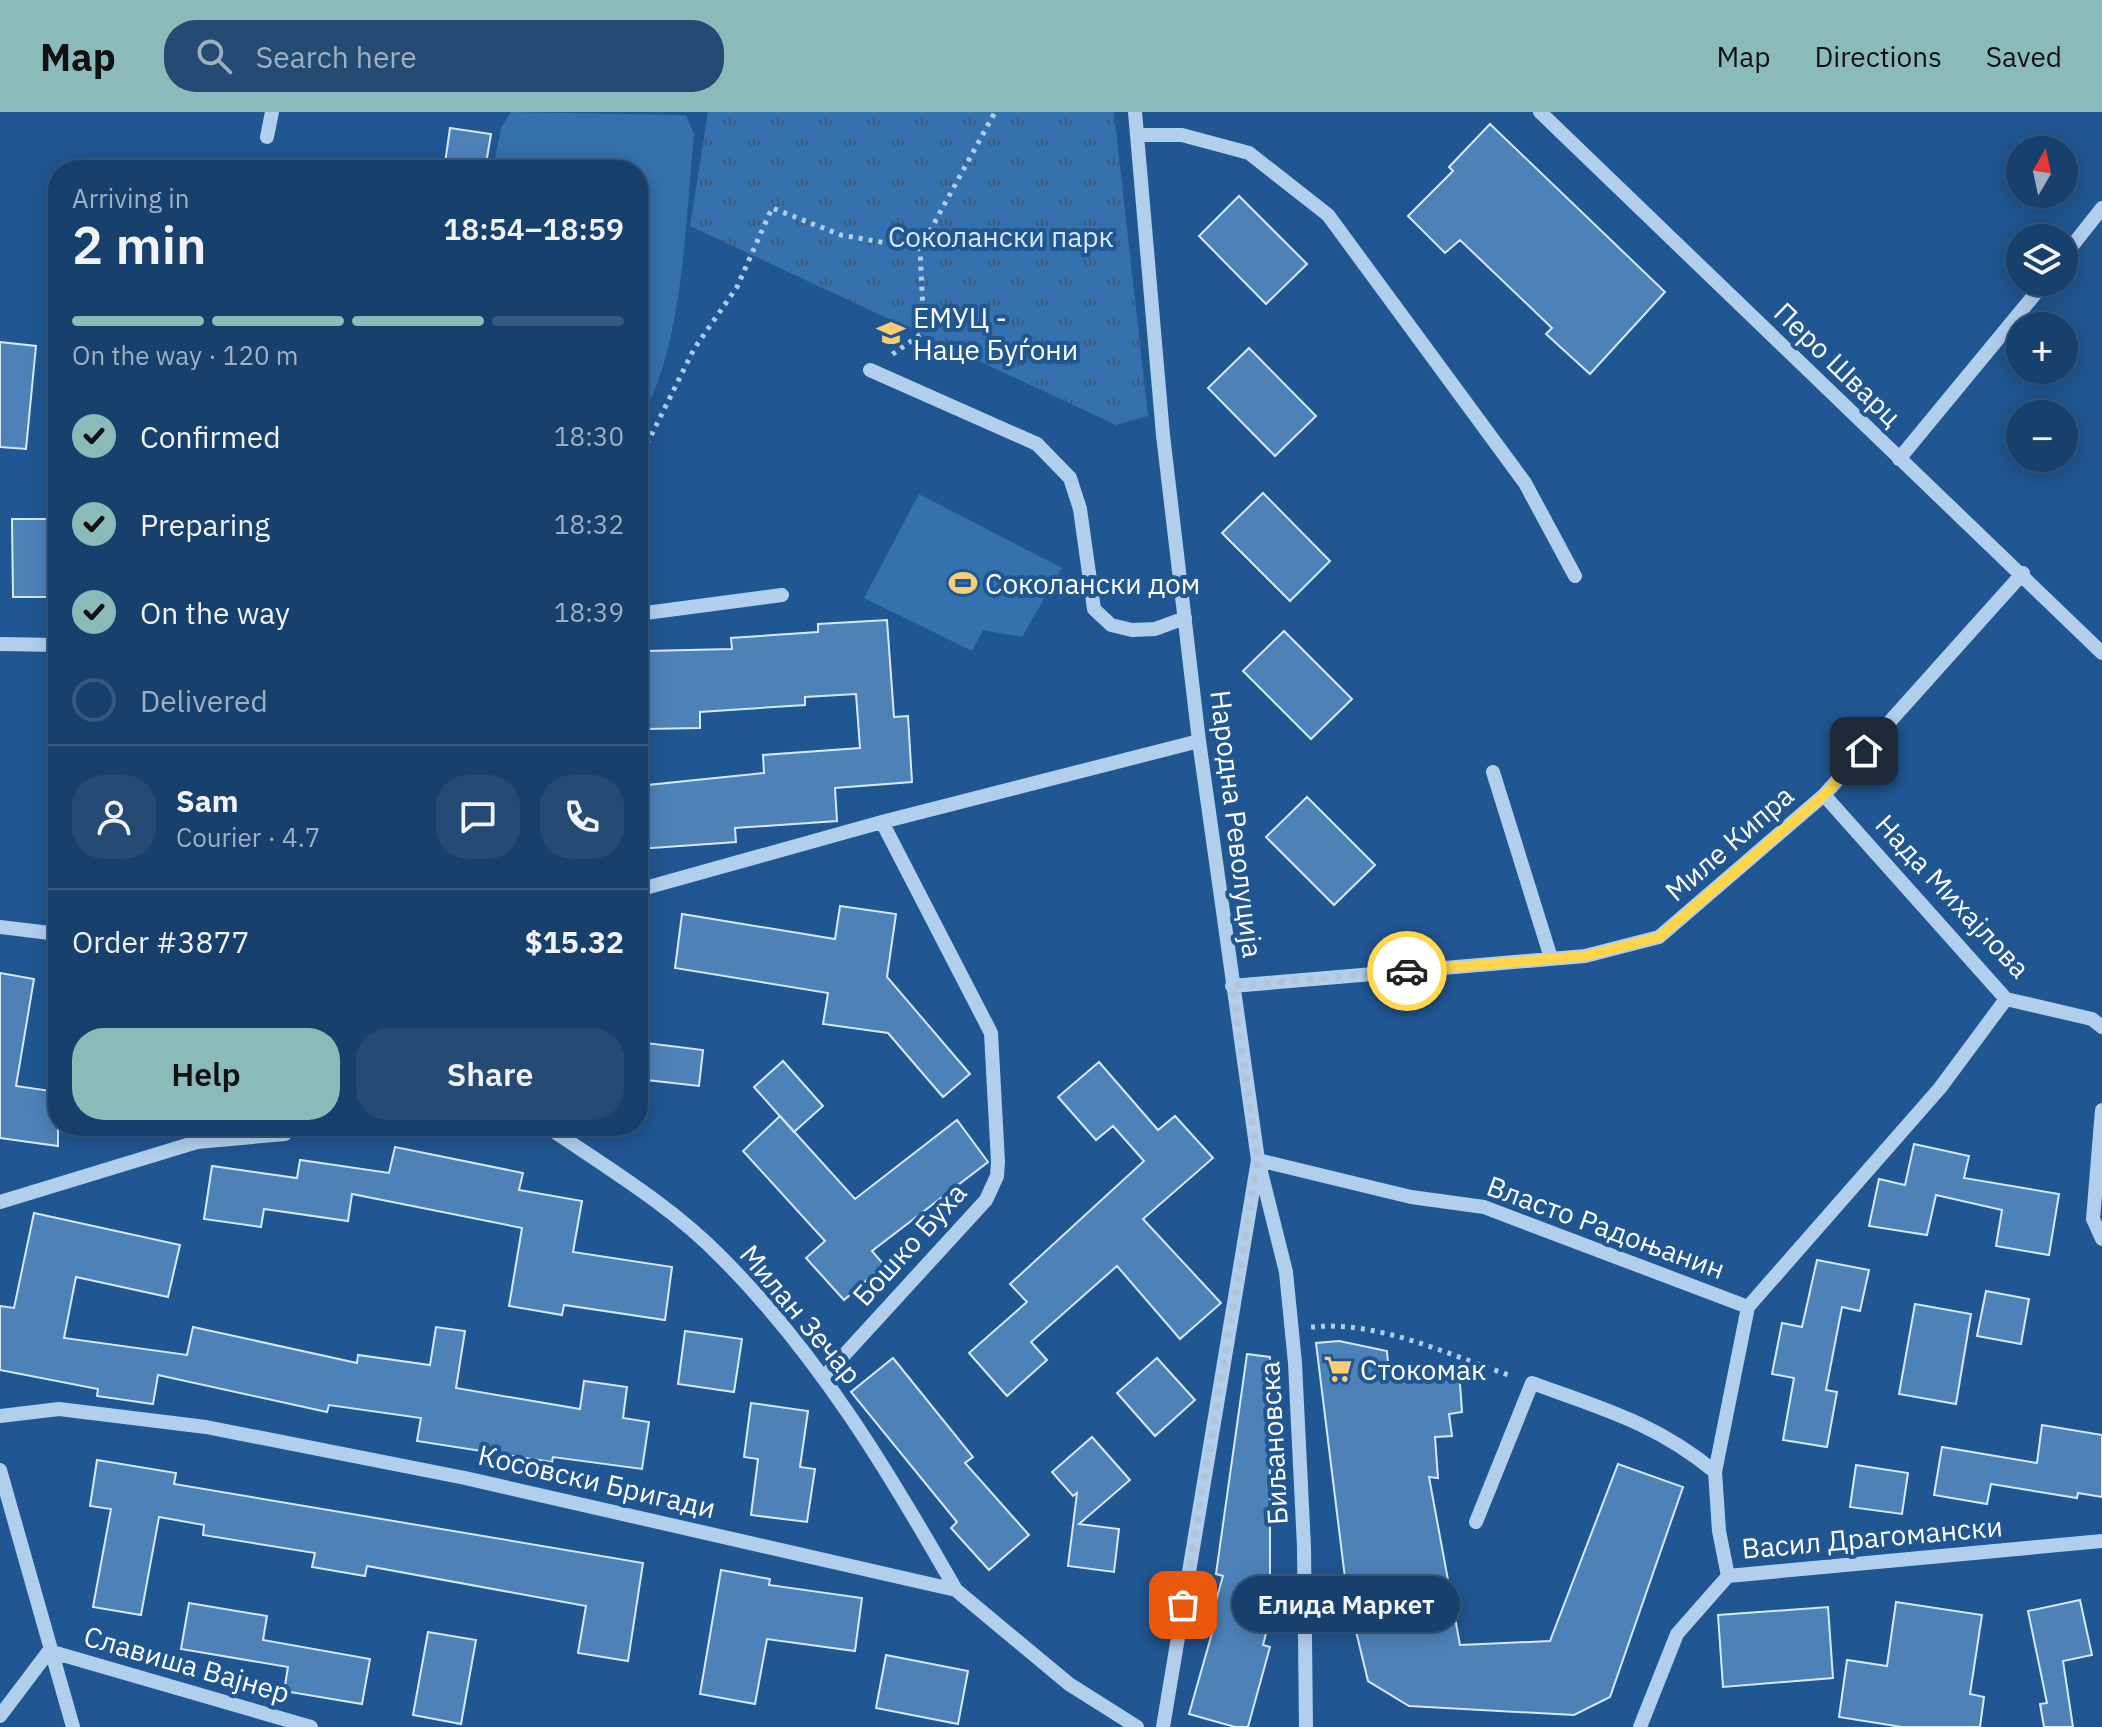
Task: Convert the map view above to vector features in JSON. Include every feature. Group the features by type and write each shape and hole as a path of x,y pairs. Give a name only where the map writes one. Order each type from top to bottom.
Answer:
{"street":[{"path":"267,137 272,112"},
{"name":"Народна Револуција","path":"1135,112 1163,435 1199,741 1258,1160 1163,1727"},
{"name":"Перо Шварц","path":"1540,112 1899,459 2023,573 2102,653"},
{"path":"1137,135 1182,135 1249,153 1328,215 1525,483 1575,576"},
{"path":"2078,238 2102,208"},
{"path":"1899,459 2033,296"},
{"path":"870,370 1037,444 1070,478 1080,509 1094,609 1111,625 1132,630 1155,629 1185,618"},
{"name":"Миле Кипра","path":"1232,986 1585,956 1659,937 1824,795 2023,573"},
{"path":"648,613 782,595"},
{"path":"0,644 48,645"},
{"path":"648,887 882,822 1199,741"},
{"path":"1493,772 1551,958"},
{"name":"Нада Михајлова","path":"1824,795 2006,999 2092,1019 2102,1027"},
{"name":"Бошко Буха","path":"824,1377 986,1200 997,1176 991,1033 882,822"},
{"path":"0,927 48,933"},
{"name":"Власто Радоњанин","path":"1728,1576 1719,1531 1715,1472 1748,1307 1940,1088 2006,999"},
{"path":"2102,1110 2093,1219 2102,1239"},
{"path":"0,1202 197,1142 263,1136"},
{"name":"Милан Зечар","path":"561,1136 647,1194 721,1257 824,1377 896,1485 956,1590"},
{"name":"Власто Радоњанин","path":"1258,1160 1411,1197 1484,1207 1748,1307"},
{"name":"Биљановска","path":"1258,1160 1286,1272 1295,1363 1304,1547 1306,1727"},
{"path":"1476,1522 1532,1383 1648,1425 1683,1445 1715,1472"},
{"name":"Косовски Бригади","path":"0,1416 59,1409 206,1427 465,1478 956,1590 1069,1684 1137,1727"},
{"path":"0,1470 73,1727"},
{"name":"Васил Драгомански","path":"1640,1727 1677,1634 1728,1576 2102,1541"},
{"path":"0,1716 49,1651"},
{"name":"Славиша Вајнер","path":"49,1651 311,1727"}],"path":[{"path":"870,370 924,332 920,249 995,112"},
{"path":"648,442 694,349 737,287 772,208 841,235 920,249"},
{"path":"1298,1328 1340,1324 1384,1333 1532,1383"}],"green space":[{"path":"511,112 686,115 694,135 680,284 665,360 648,403 648,160 495,160 501,128"},
{"name":"Соколански парк","path":"708,112 1114,112 1148,416 1116,425 690,226"},
{"name":"Соколански дом","path":"919,494 1062,568 1022,637 983,630 972,651 864,598"}],"building":[{"path":"1490,124 1665,292 1590,374 1546,334 1552,328 1460,240 1445,253 1408,216 1453,171 1449,167"},
{"path":"450,128 491,134 487,160 445,160"},
{"path":"1239,196 1307,264 1266,304 1199,236"},
{"path":"0,342 36,346 26,449 0,447"},
{"path":"1249,348 1316,416 1275,456 1208,388"},
{"path":"1263,493 1330,561 1290,601 1222,533"},
{"path":"12,519 48,519 48,597 13,597"},
{"path":"887,620 894,717 908,716 912,782 835,788 837,821 735,828 736,842 648,848 648,785 764,773 763,755 860,748 856,694 805,697 805,705 700,712 700,728 648,729 648,651 732,649 731,638 818,632 818,624"},
{"path":"1284,631 1352,699 1311,739 1243,671"},
{"path":"1307,797 1375,865 1334,905 1266,837"},
{"path":"840,906 896,914 887,977 970,1074 943,1097 888,1033 823,1024 828,993 675,968 682,914 835,939"},
{"path":"0,973 34,979 16,1086 48,1091 48,1136 58,1136 58,1146 0,1138"},
{"path":"648,1043 703,1050 699,1086 648,1080"},
{"path":"783,1061 823,1106 794,1132 754,1087"},
{"path":"1099,1062 1158,1130 1175,1116 1213,1158 1143,1219 1221,1303 1180,1339 1117,1266 1031,1342 1047,1360 1007,1396 969,1353 1027,1302 1010,1284 1144,1161 1113,1126 1096,1140 1058,1097"},
{"path":"780,1116 855,1199 957,1120 988,1162 872,1251 884,1265 844,1300 806,1258 825,1241 743,1151"},
{"path":"1914,1144 1969,1156 1964,1178 2059,1194 2049,1255 1996,1246 2002,1210 1936,1195 1927,1235 1869,1226 1879,1179 1905,1185"},
{"path":"395,1147 523,1173 519,1190 582,1201 573,1252 672,1267 665,1320 564,1305 562,1315 509,1306 522,1228 352,1194 348,1221 264,1209 261,1227 204,1219 212,1166 297,1178 300,1160 389,1173"},
{"path":"34,1213 180,1245 168,1297 76,1277 64,1338 187,1355 193,1327 357,1363 358,1355 430,1365 436,1327 465,1331 456,1388 580,1409 584,1381 627,1387 623,1418 649,1422 642,1469 553,1457 552,1462 417,1441 421,1418 329,1405 327,1412 158,1375 153,1404 97,1396 98,1389 0,1370 0,1306 14,1308"},
{"path":"1817,1260 1869,1270 1860,1311 1842,1307 1826,1390 1837,1392 1827,1447 1783,1440 1794,1378 1772,1374 1782,1323 1802,1327"},
{"path":"1986,1291 2029,1299 2021,1344 1977,1336"},
{"path":"1915,1304 1971,1314 1956,1404 1899,1394"},
{"path":"685,1331 742,1339 734,1392 678,1384"},
{"path":"1339,1341 1387,1351 1389,1376 1459,1370 1462,1412 1449,1414 1452,1436 1435,1437 1438,1478 1429,1477 1460,1645 1550,1641 1618,1464 1683,1487 1610,1697 1574,1715 1409,1706 1368,1681 1347,1594 1316,1343"},
{"path":"1247,1354 1270,1357 1270,1618 1263,1645 1270,1647 1248,1727 1235,1727 1189,1714 1214,1626 1209,1625 1223,1576 1216,1574"},
{"path":"893,1358 973,1457 965,1463 1029,1535 989,1570 951,1528 957,1522 851,1392"},
{"path":"1157,1358 1195,1400 1155,1436 1117,1393"},
{"path":"751,1403 808,1411 800,1467 815,1469 807,1522 751,1515 758,1459 744,1457"},
{"path":"2042,1425 2102,1435 2102,1497 2078,1493 2077,1498 1991,1484 1987,1504 1934,1495 1942,1447 2037,1463"},
{"path":"1092,1437 1130,1480 1079,1524 1119,1529 1114,1572 1068,1566 1077,1493 1073,1496 1052,1472"},
{"path":"97,1460 176,1473 174,1484 643,1563 628,1661 578,1653 586,1606 367,1566 365,1576 312,1567 315,1553 203,1535 204,1525 159,1517 141,1615 93,1607 111,1509 90,1506"},
{"path":"1856,1465 1908,1473 1902,1514 1850,1507"},
{"path":"721,1570 770,1579 769,1585 862,1598 855,1651 767,1639 755,1704 700,1694"},
{"path":"2080,1600 2092,1655 2063,1661 2073,1727 2044,1727 2040,1704 2047,1703 2028,1611"},
{"path":"1896,1602 1982,1615 1970,1694 1984,1697 1980,1727 1902,1727 1839,1717 1847,1660 1887,1666"},
{"path":"189,1603 267,1616 263,1640 370,1659 362,1704 284,1691 288,1667 181,1649"},
{"path":"1828,1607 1833,1678 1723,1687 1718,1615"},
{"path":"428,1632 476,1640 461,1724 413,1715"},
{"path":"886,1655 968,1671 958,1724 876,1708"}],"way so far":[{"path":"1183,1605 1258,1160 1232,986 1407,971"}],"place":[{"name":"ЕМУЦ - Наце Буѓони","path":"891,333"},
{"name":"Соколански дом","path":"963,583"},
{"name":"Стокомак","path":"1338,1369"},
{"name":"Елида Маркет","path":"1183,1605"}],"route":[{"path":"1407,971 1585,956 1659,937 1824,795 1864,751"}]}
